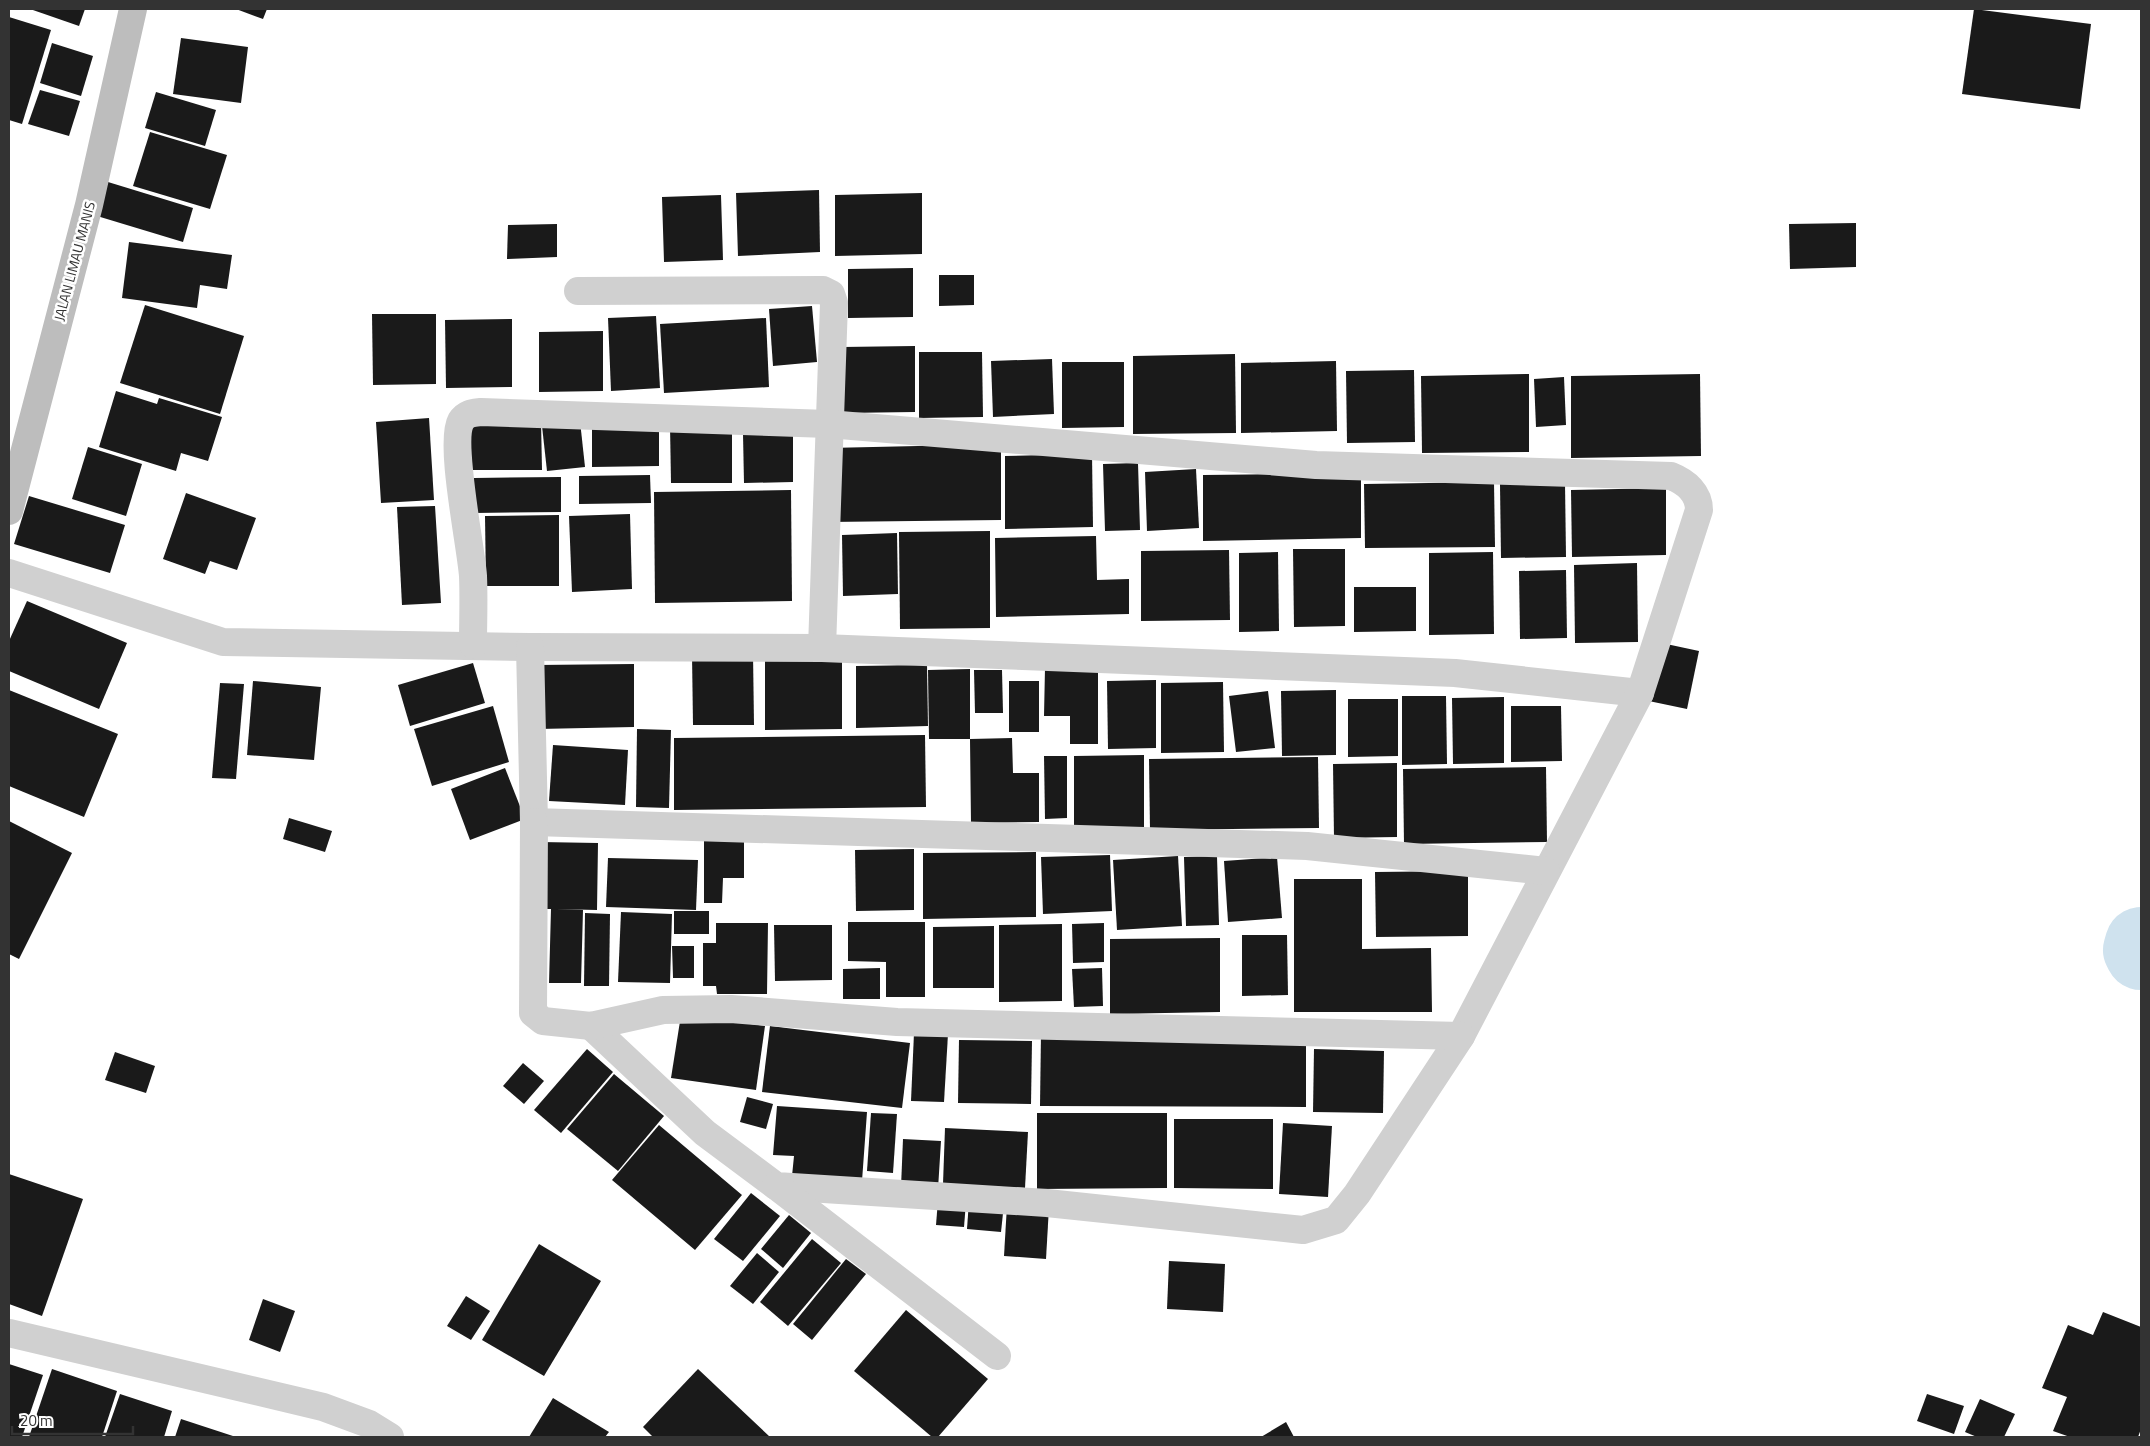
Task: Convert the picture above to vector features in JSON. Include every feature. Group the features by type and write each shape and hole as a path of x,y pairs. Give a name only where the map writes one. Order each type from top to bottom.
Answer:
{"street":[{"name":"JALAN LIMAU MANIS","path":"9,511 89,205 133,9"},
{"path":"578,291 823,290 831,294 834,303 828,424 822,648"},
{"path":"473,645 473,575 461,492 458,431 462,421 469,414 481,412 828,424 1316,465 1671,476 1683,480 1699,501 1698,510 1640,693 1461,1036 1357,1194 1336,1220 1303,1230 1048,1203 776,1186"},
{"path":"9,573 222,642 530,647 822,648 1455,673 1640,693"},
{"path":"530,647 534,822 532,1013 542,1021 591,1026 663,1010 731,1009 897,1022 1461,1036"},
{"path":"534,822 1307,846 1546,871"},
{"path":"591,1026 705,1133 998,1356"},
{"path":"9,1334 323,1407 369,1424 390,1437"}],"building":[{"path":"30,9 85,9 79,26"},
{"path":"236,9 267,9 263,19"},
{"path":"1974,9 2091,24 2080,109 1962,94"},
{"path":"9,17 51,30 22,124 9,120"},
{"path":"181,38 248,47 241,103 173,94"},
{"path":"52,43 93,56 81,96 40,83"},
{"path":"40,90 80,101 69,136 28,124"},
{"path":"156,92 216,110 205,146 145,128"},
{"path":"150,132 227,155 210,209 133,186"},
{"path":"108,182 193,208 183,242 97,216"},
{"path":"819,190 820,252 738,256 736,193"},
{"path":"922,193 922,254 835,256 835,195"},
{"path":"721,195 723,260 664,262 662,197"},
{"path":"1856,223 1856,267 1790,269 1789,224"},
{"path":"557,224 557,257 507,259 508,225"},
{"path":"129,242 232,255 227,289 200,285 197,308 122,298"},
{"path":"913,268 913,317 848,318 848,269"},
{"path":"939,275 974,275 974,305 939,306"},
{"path":"145,305 244,336 220,414 120,383"},
{"path":"812,306 817,362 773,366 769,309"},
{"path":"372,314 436,314 436,384 373,385"},
{"path":"656,316 660,388 611,391 608,318"},
{"path":"766,318 769,387 664,393 660,324"},
{"path":"512,319 512,387 446,388 445,320"},
{"path":"603,331 603,391 539,392 539,332"},
{"path":"915,346 915,412 842,413 842,347"},
{"path":"919,352 982,352 983,417 919,418"},
{"path":"1235,354 1236,433 1133,434 1133,356"},
{"path":"1052,359 1054,414 993,417 991,361"},
{"path":"1336,361 1337,431 1241,433 1241,363"},
{"path":"1062,362 1124,362 1124,427 1062,428"},
{"path":"1414,370 1415,442 1347,443 1346,371"},
{"path":"1529,374 1529,452 1422,453 1421,376"},
{"path":"1700,374 1701,456 1571,458 1571,376"},
{"path":"1564,377 1566,425 1536,427 1534,379"},
{"path":"116,391 157,404 159,398 222,417 208,461 181,453 176,471 99,447"},
{"path":"429,418 434,500 381,503 376,422"},
{"path":"541,421 542,470 465,470 465,423"},
{"path":"580,421 585,467 547,471 542,426"},
{"path":"659,424 659,466 592,467 592,426"},
{"path":"670,425 732,425 732,483 671,483"},
{"path":"743,434 793,434 793,482 744,483"},
{"path":"1001,445 1001,520 828,522 828,448"},
{"path":"88,447 142,464 126,516 72,499"},
{"path":"1092,454 1093,527 1005,529 1005,456"},
{"path":"1138,463 1140,530 1105,531 1103,464"},
{"path":"1196,469 1199,528 1147,531 1145,472"},
{"path":"1361,473 1361,538 1203,541 1203,475"},
{"path":"650,475 651,503 579,504 579,476"},
{"path":"561,477 561,512 474,513 474,478"},
{"path":"1494,482 1495,547 1365,548 1364,484"},
{"path":"1565,483 1566,557 1501,558 1500,484"},
{"path":"1666,488 1666,555 1572,557 1571,490"},
{"path":"791,490 792,601 655,603 654,492"},
{"path":"186,493 256,518 237,570 210,561 205,574 163,559"},
{"path":"29,496 125,525 110,573 14,544"},
{"path":"435,506 441,603 402,605 397,507"},
{"path":"630,514 632,589 572,592 569,516"},
{"path":"559,515 559,586 486,586 485,516"},
{"path":"990,531 990,628 900,629 899,532"},
{"path":"897,533 898,594 843,596 842,535"},
{"path":"1096,536 1097,580 1129,579 1129,614 996,617 995,538"},
{"path":"1293,549 1345,549 1345,626 1294,627"},
{"path":"1229,550 1230,620 1141,621 1141,551"},
{"path":"1278,552 1279,631 1239,632 1239,553"},
{"path":"1493,552 1494,634 1429,635 1429,553"},
{"path":"1637,563 1638,642 1575,643 1574,565"},
{"path":"1566,570 1567,638 1520,639 1519,571"},
{"path":"1354,587 1416,587 1416,631 1354,632"},
{"path":"27,601 127,643 99,709 9,671 9,641"},
{"path":"1657,642 1699,651 1687,709 1644,700"},
{"path":"753,653 754,725 693,725 692,654"},
{"path":"842,659 842,729 765,730 765,660"},
{"path":"473,663 485,703 410,726 398,685"},
{"path":"634,664 634,727 538,729 537,665"},
{"path":"927,665 928,726 856,728 856,666"},
{"path":"1045,668 1098,669 1098,744 1070,744 1070,716 1044,716"},
{"path":"970,669 970,739 929,739 928,670"},
{"path":"974,670 1002,670 1003,713 975,713"},
{"path":"1156,680 1156,748 1108,749 1107,681"},
{"path":"253,681 321,687 314,760 247,755"},
{"path":"1009,681 1039,681 1039,732 1009,732"},
{"path":"1223,682 1224,752 1161,753 1161,683"},
{"path":"220,683 244,684 236,779 212,778"},
{"path":"9,690 118,734 84,817 9,786"},
{"path":"1336,690 1336,755 1282,756 1281,691"},
{"path":"1268,691 1275,748 1236,752 1229,696"},
{"path":"1402,696 1446,696 1447,764 1402,765"},
{"path":"1504,697 1504,763 1453,764 1452,698"},
{"path":"1348,699 1398,699 1398,756 1348,757"},
{"path":"493,706 509,762 432,786 414,729"},
{"path":"1511,706 1561,706 1562,761 1511,762"},
{"path":"637,729 671,730 669,808 636,807"},
{"path":"925,735 926,807 674,810 674,738"},
{"path":"1012,738 1013,773 1039,773 1039,822 971,823 970,739"},
{"path":"553,745 628,750 625,805 549,801"},
{"path":"1144,755 1144,828 1074,828 1074,756"},
{"path":"1044,756 1067,756 1067,818 1045,819"},
{"path":"1318,757 1319,828 1150,830 1149,759"},
{"path":"1397,763 1397,837 1334,838 1333,764"},
{"path":"1546,767 1547,842 1404,844 1403,769"},
{"path":"505,768 525,819 470,840 451,789"},
{"path":"289,818 332,831 325,852 283,839"},
{"path":"9,821 72,853 19,959 9,954"},
{"path":"704,833 744,833 744,878 723,878 722,903 704,903"},
{"path":"540,842 598,843 597,910 555,909 583,910 581,983 549,983 551,909 539,909"},
{"path":"914,849 914,910 856,911 855,850"},
{"path":"1036,852 1036,917 923,919 923,853"},
{"path":"1110,855 1112,911 1043,914 1041,857"},
{"path":"1178,856 1182,926 1117,930 1113,860"},
{"path":"1217,856 1219,925 1186,926 1184,857"},
{"path":"1277,857 1282,918 1228,922 1224,861"},
{"path":"608,858 698,860 696,910 606,907"},
{"path":"1468,871 1468,936 1376,937 1375,872"},
{"path":"1294,879 1362,879 1362,949 1431,948 1432,1012 1294,1012"},
{"path":"674,911 709,911 709,934 674,934"},
{"path":"621,912 672,914 670,983 618,982"},
{"path":"585,913 610,914 609,986 584,986"},
{"path":"848,922 925,922 925,997 886,997 886,962 848,961"},
{"path":"716,923 768,923 767,994 717,994 716,986 703,986 703,943 716,943"},
{"path":"1104,923 1104,962 1073,963 1072,924"},
{"path":"1062,924 1062,1001 999,1002 999,925"},
{"path":"774,925 832,925 832,980 775,981"},
{"path":"994,926 994,988 933,988 933,927"},
{"path":"1242,935 1287,935 1288,995 1242,996"},
{"path":"1220,938 1220,1012 1110,1014 1110,939"},
{"path":"672,946 694,946 694,978 673,978"},
{"path":"880,968 880,999 843,999 843,969"},
{"path":"1102,968 1103,1006 1074,1007 1072,969"},
{"path":"681,1015 765,1026 756,1090 671,1078"},
{"path":"770,1026 910,1043 902,1108 762,1092"},
{"path":"914,1033 948,1034 944,1102 911,1101"},
{"path":"1041,1033 1306,1035 1306,1107 1040,1106"},
{"path":"959,1040 1032,1041 1031,1104 958,1103"},
{"path":"587,1049 613,1072 561,1133 534,1110"},
{"path":"1314,1049 1384,1051 1383,1113 1313,1112"},
{"path":"115,1052 155,1066 146,1093 105,1080"},
{"path":"523,1063 544,1081 524,1104 503,1086"},
{"path":"614,1074 664,1116 618,1171 567,1129"},
{"path":"747,1097 773,1104 766,1129 740,1122"},
{"path":"777,1106 867,1112 862,1181 792,1176 794,1156 773,1155"},
{"path":"871,1113 897,1114 893,1173 867,1171"},
{"path":"1037,1113 1167,1113 1167,1188 1037,1189"},
{"path":"1174,1119 1273,1119 1273,1189 1174,1188"},
{"path":"1283,1123 1332,1126 1328,1197 1279,1194"},
{"path":"659,1125 742,1195 695,1250 612,1180"},
{"path":"945,1128 1028,1132 1025,1188 943,1184"},
{"path":"903,1139 941,1141 938,1189 901,1187"},
{"path":"9,1174 83,1199 42,1316 9,1304"},
{"path":"751,1193 780,1216 743,1261 714,1239"},
{"path":"938,1200 966,1202 964,1227 936,1225"},
{"path":"969,1201 1004,1204 1001,1232 967,1229"},
{"path":"1007,1205 1049,1207 1046,1259 1004,1256"},
{"path":"789,1215 811,1233 783,1268 761,1249"},
{"path":"812,1239 841,1263 788,1326 760,1302"},
{"path":"539,1244 601,1281 544,1376 482,1340"},
{"path":"757,1253 779,1272 753,1304 730,1286"},
{"path":"846,1259 866,1274 812,1340 793,1324"},
{"path":"1169,1261 1225,1264 1223,1312 1167,1309"},
{"path":"466,1296 490,1311 471,1340 447,1326"},
{"path":"263,1299 295,1311 280,1352 249,1340"},
{"path":"906,1310 988,1379 938,1437 932,1437 854,1371"},
{"path":"2103,1312 2141,1327 2141,1429 2138,1437 2070,1437 2053,1431 2067,1397 2042,1388 2068,1325 2093,1335"},
{"path":"9,1364 43,1375 22,1437 9,1437"},
{"path":"52,1369 117,1391 102,1437 29,1437"},
{"path":"698,1369 770,1437 653,1437 643,1427"},
{"path":"120,1394 172,1411 164,1437 105,1437"},
{"path":"1927,1394 1964,1406 1954,1434 1917,1421"},
{"path":"553,1398 609,1432 605,1437 529,1437"},
{"path":"1980,1399 2015,1414 2004,1437 1977,1437 1965,1432"},
{"path":"181,1419 236,1437 175,1437"},
{"path":"1286,1422 1294,1437 1261,1437"}],"waterway":[{"path":"2141,943 2139,950 2141,954"}]}
